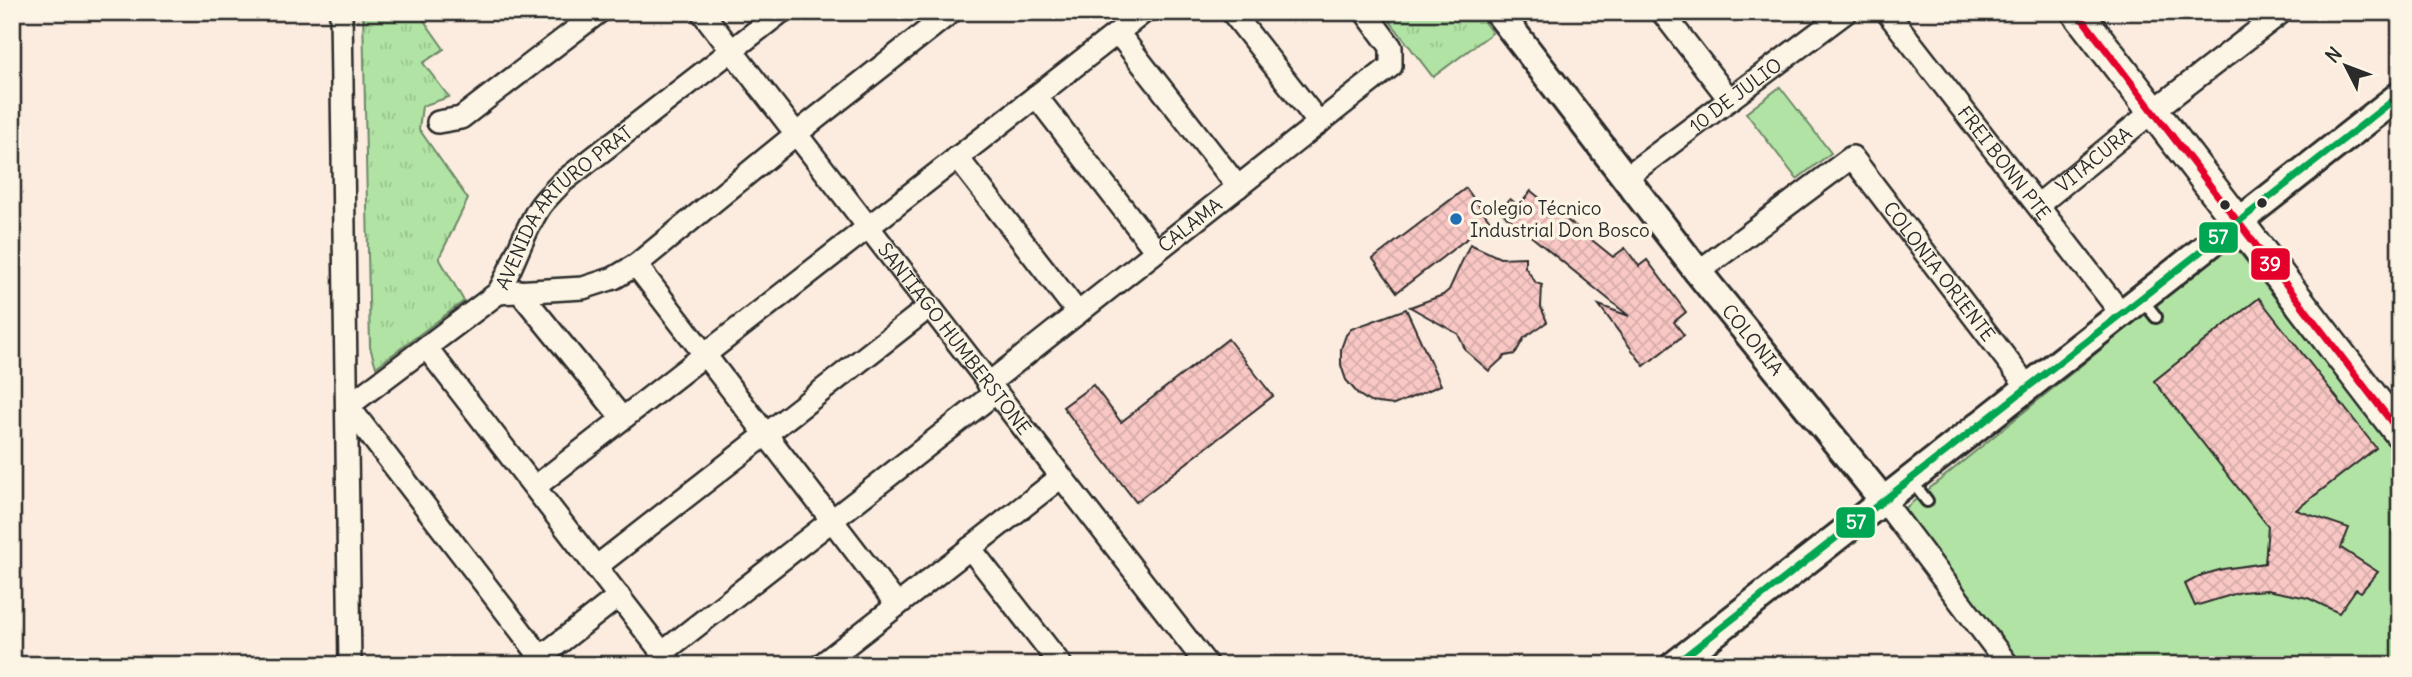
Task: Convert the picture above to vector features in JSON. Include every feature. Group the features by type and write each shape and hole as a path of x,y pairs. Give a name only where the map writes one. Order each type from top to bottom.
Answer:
{"main road":[{"path":"2077,12 2400,433"}],"street":[{"path":"341,12 350,665"},
{"path":"439,121 461,118 599,12"},
{"name":"SANTIAGO HUMBERSTONE","path":"702,12 1207,665"},
{"name":"AVENIDA ARTURO PRAT","path":"348,406 426,347 509,292 510,272 523,238 540,206 561,183 781,12"},
{"path":"509,292 583,288 614,278 636,265 951,12"},
{"path":"534,487 1144,12"},
{"path":"1232,12 1319,123"},
{"name":"CALAMA","path":"667,659 1078,313 1391,66 1391,47 1365,12"},
{"name":"COLONIA","path":"1498,12 1698,272 1883,500 2008,665"},
{"path":"1662,12 1730,100"},
{"name":"10 DE JULIO","path":"1625,178 1846,12"},
{"name":"FREI BONN PTE","path":"1887,12 2038,205 2139,309"},
{"name":"VITACURA","path":"2038,205 2274,15"},
{"path":"1118,33 1238,187"},
{"path":"1674,665 2027,386 2139,309 2238,222 2400,95"},
{"path":"1035,96 1156,251"},
{"path":"957,157 1078,313"},
{"name":"COLONIA ORIENTE","path":"1698,272 1852,157 2027,386"},
{"path":"636,265 897,605"},
{"path":"509,292 622,418"},
{"path":"596,567 929,307"},
{"path":"426,347 667,659"},
{"path":"348,406 540,662 618,596"},
{"path":"821,665 1061,477"},
{"path":"970,548 1061,665"}],"lane":[{"path":"1910,478 1927,501"}],"green space":[{"path":"363,12 418,12 444,49 423,63 449,97 422,106 419,129 468,199 439,258 464,301 376,367 370,347"},
{"path":"1383,12 1477,12 1492,33 1433,77"},
{"path":"1780,87 1831,153 1797,179 1746,113"},
{"path":"2232,243 2400,458 2400,665 2019,665 1903,510"}],"building":[{"path":"1466,188 1490,221 1397,292 1373,259"},
{"path":"1531,191 1613,257 1625,248 1639,266 1647,260 1686,312 1674,322 1684,335 1644,366 1599,305 1629,316 1500,211 1510,199 1519,206"},
{"path":"1470,244 1500,258 1525,257 1525,267 1536,283 1542,285 1541,307 1547,322 1524,338 1515,354 1505,356 1489,371 1466,351 1458,334 1410,307 1443,295 1449,290"},
{"path":"2259,298 2376,448 2296,510 2349,528 2341,548 2378,572 2361,592 2356,589 2339,613 2308,598 2267,590 2241,592 2195,606 2185,584 2202,575 2223,569 2265,563 2268,526 2154,381"},
{"path":"1406,309 1441,385 1394,405 1370,402 1358,394 1346,380 1341,365 1341,349 1346,335 1351,329"},
{"path":"1228,339 1273,396 1136,502 1063,407 1093,385 1121,422"}],"transit line":[{"name":"39","path":"2077,12 2400,433"},
{"name":"57","path":"1674,665 2400,95"}],"place":[{"name":"Colegio Técnico Industrial Don Bosco","path":"1456,219"}]}
